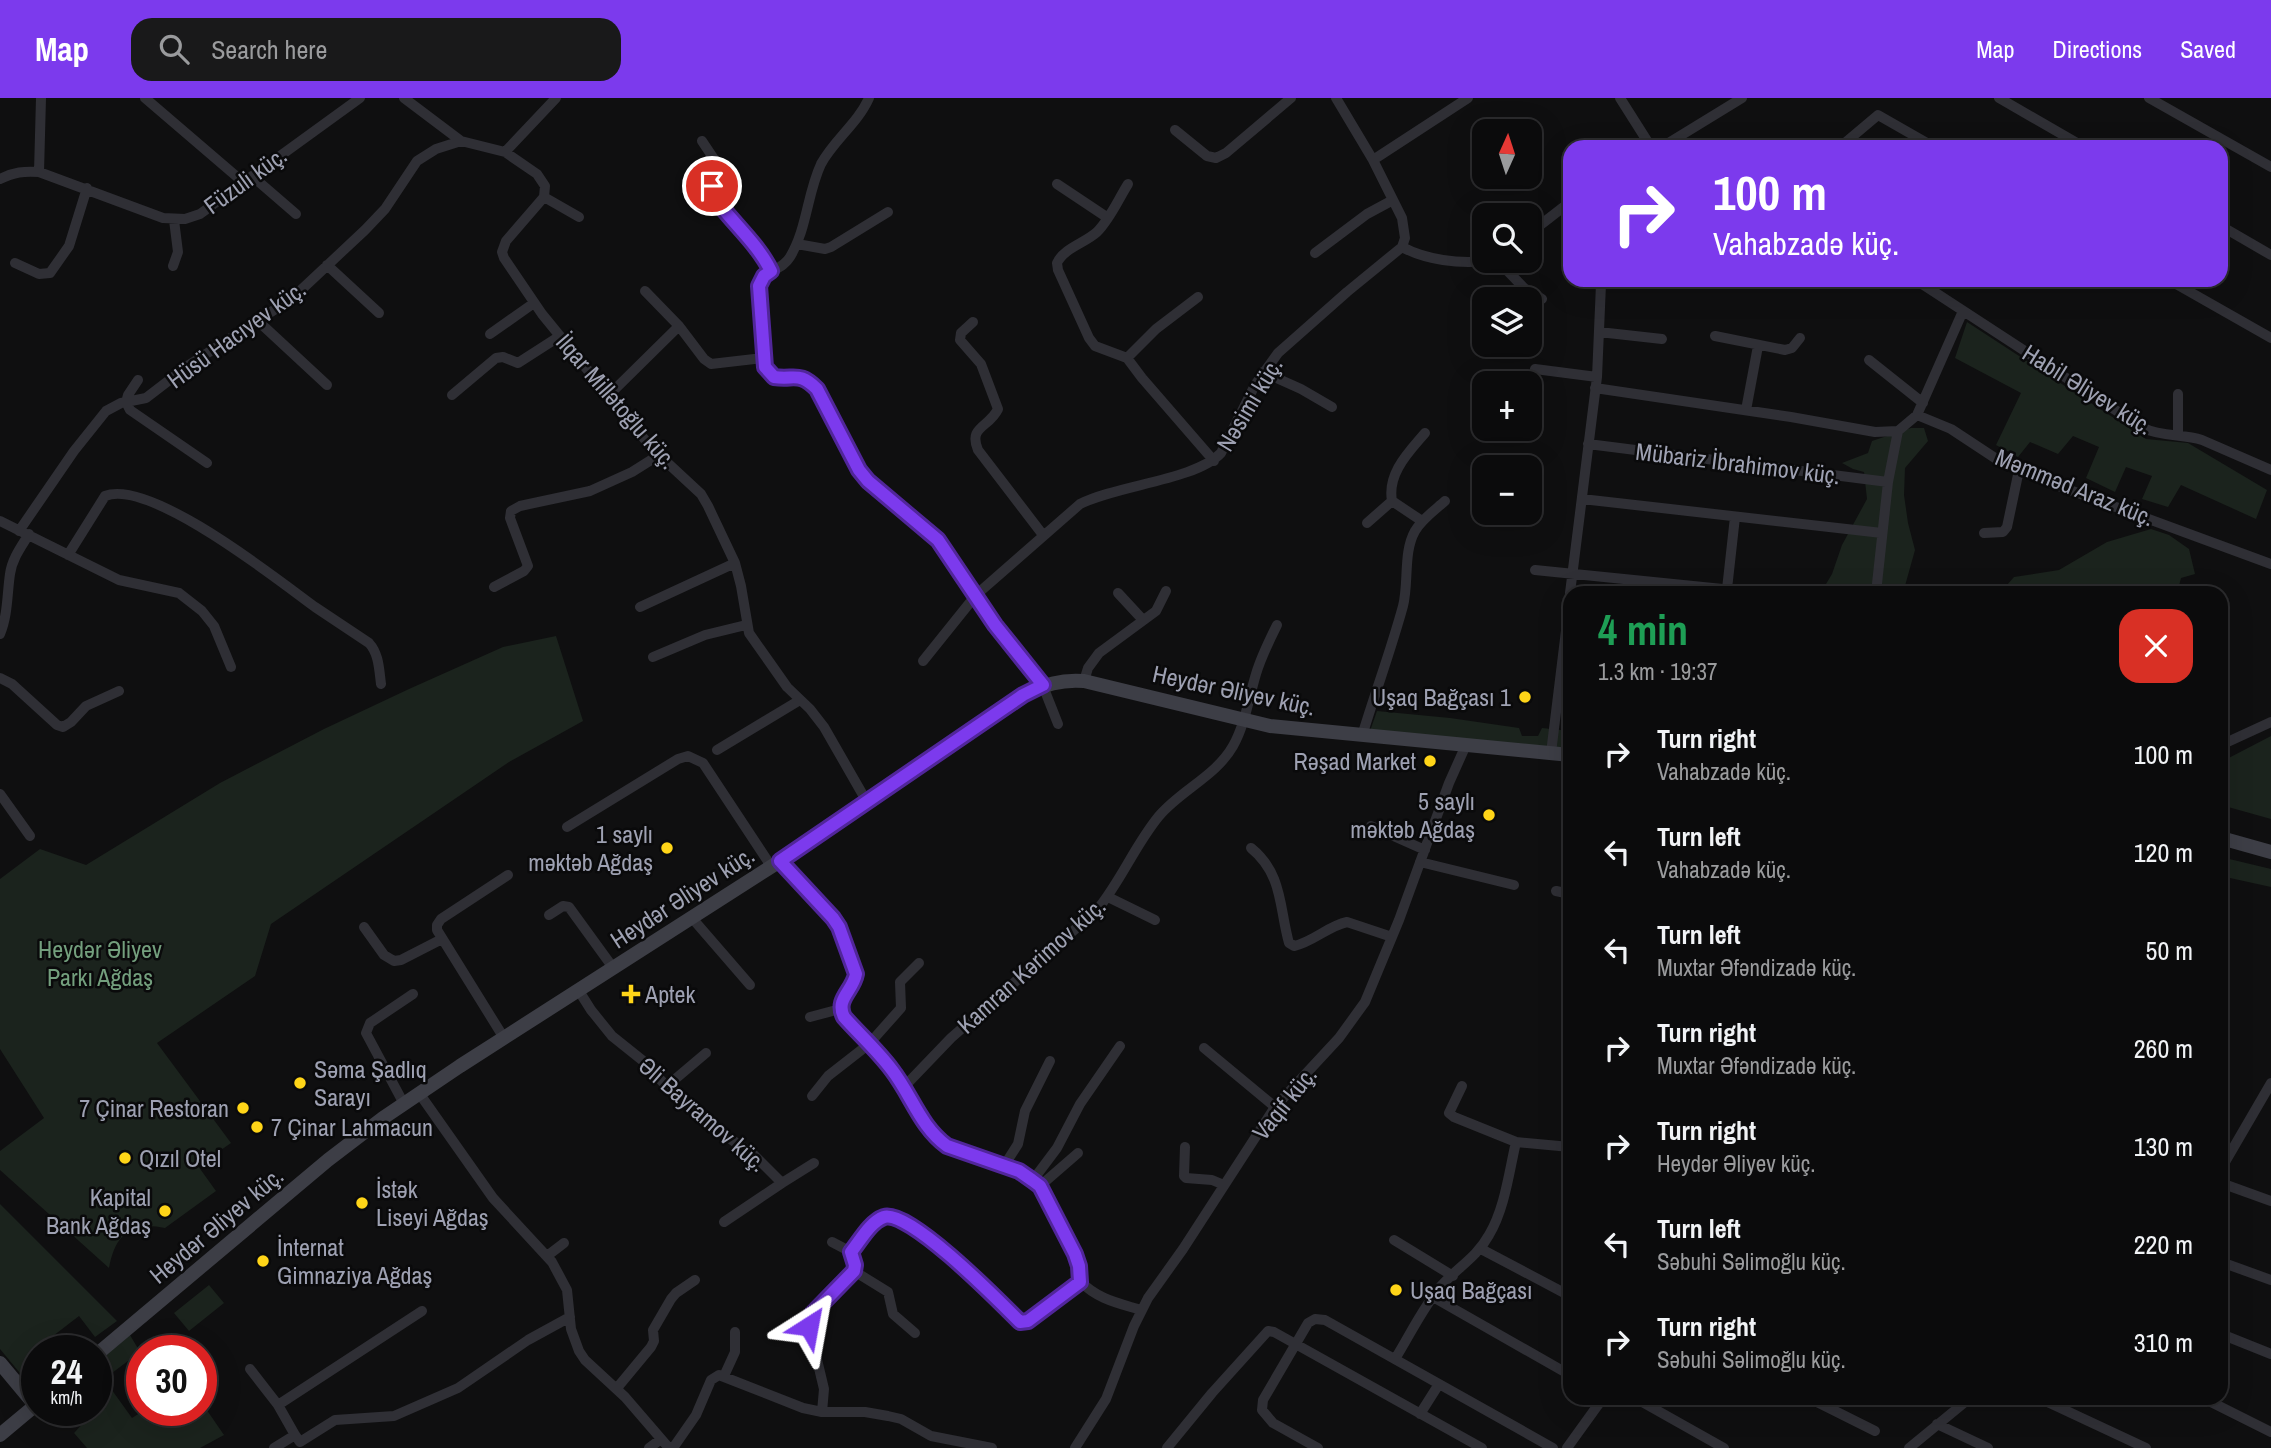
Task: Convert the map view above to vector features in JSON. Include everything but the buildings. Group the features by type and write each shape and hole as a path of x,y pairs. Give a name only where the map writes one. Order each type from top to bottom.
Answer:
{"main road":[{"name":"Heydər Əliyev küç.","path":"112,1342 328,1160 419,1093 775,864 1023,695 1043,685 1058,681 1084,681 1243,720 1294,729 1563,754"},
{"path":"2228,840 2271,852"},
{"path":"0,1363 21,1387"},
{"path":"0,1435 21,1417"}],"street":[{"path":"39,172 41,98"},
{"path":"145,98 296,214"},
{"name":"Füzuli küç.","path":"0,179 12,173 39,172 174,220 200,214 360,98"},
{"path":"404,98 461,141 505,152 542,180 546,192 544,197 579,217"},
{"path":"505,152 556,98"},
{"path":"869,98 822,163 797,244 783,265 764,276 759,286 765,367 774,377 798,376 808,380 817,389 859,470 868,481 938,540 995,625 1043,685 1058,724"},
{"path":"1175,130 1207,156 1216,158 1226,153 1291,98"},
{"path":"1336,98 1373,160 1402,218 1405,229 1402,247 1421,257 1472,260"},
{"path":"1373,160 1468,98"},
{"path":"1620,98 1647,140"},
{"path":"1673,140 1742,98"},
{"path":"1999,98 2072,140"},
{"path":"2149,98 2223,140"},
{"path":"1848,140 1878,115 1922,140"},
{"name":"Hüsü Hacıyev küç.","path":"0,634 10,572 24,533 74,451 106,411 126,402 146,398 189,365 301,290 385,209 417,161 436,149 461,141"},
{"path":"702,141 722,171 721,177 712,186 711,193 726,215 761,253 771,271"},
{"path":"2228,143 2271,167"},
{"path":"1057,184 1108,218"},
{"path":"1128,184 1108,218 1094,235 1062,255 1057,263 1089,338 1096,346 1127,358 1214,461"},
{"path":"15,263 39,274 50,273 69,246 87,188"},
{"name":"İlqar Millətoğlu küç.","path":"544,197 506,241 502,252 534,303 559,336 659,455 701,494 735,563 746,625 754,641 776,674 824,727 867,803"},
{"path":"1315,253 1367,214 1393,200"},
{"path":"1542,224 1563,207"},
{"path":"797,244 831,247 888,212"},
{"path":"173,266 178,252 174,220"},
{"path":"2228,230 2271,255"},
{"name":"Nəsimi küç.","path":"923,661 976,595 1080,504 1095,496 1189,471 1214,461 1221,453 1263,372 1278,353 1402,247"},
{"path":"327,265 379,313"},
{"path":"1510,273 1523,287"},
{"path":"1571,586 1596,383 1601,287"},
{"name":"Habil Əliyev küç.","path":"1927,287 2143,428 2160,434 2202,440 2271,470"},
{"path":"2181,287 2271,338"},
{"path":"645,291 711,364 764,358"},
{"path":"1127,358 1156,329 1198,297"},
{"path":"490,334 534,303"},
{"path":"1535,369 1596,383 1746,410 1875,432 1898,431 1917,415 1963,310"},
{"path":"258,321 327,385"},
{"path":"973,322 961,333 960,340 981,364 998,409 994,418 976,432 974,441 978,450 1043,535"},
{"path":"609,395 679,326"},
{"path":"1599,332 1662,339"},
{"path":"452,395 496,358 503,357 518,363 559,336"},
{"path":"1715,336 1784,350 1792,348 1800,338"},
{"path":"1746,410 1758,346"},
{"path":"1869,360 1923,403"},
{"path":"1263,372 1332,407"},
{"path":"138,380 126,402 135,414 207,463"},
{"path":"2178,394 2178,435"},
{"name":"Məmməd Araz küç.","path":"1917,415 1951,429 1998,460 2019,470 2271,564"},
{"path":"1876,586 1888,482 1898,431"},
{"path":"1422,521 1392,501 1391,496 1397,468 1425,433"},
{"name":"Mübariz İbrahimov küç.","path":"1588,444 1888,482"},
{"path":"494,587 524,571 528,566 510,517 511,512 520,506 590,491 632,472 659,455"},
{"path":"1984,533 2003,532 2007,527 2019,470"},
{"path":"68,555 105,496 113,493 139,498 215,534 369,643 375,649 378,659 381,684"},
{"path":"1582,499 1882,533"},
{"path":"1362,736 1408,585 1411,541 1422,521 1446,500"},
{"path":"1367,523 1392,501"},
{"path":"1727,586 1735,517"},
{"path":"0,521 119,580 179,593 202,611 214,626 231,667"},
{"path":"640,607 735,563"},
{"path":"1535,570 1696,586"},
{"path":"1084,681 1088,668 1099,653 1161,605 1166,591"},
{"path":"1118,593 1143,620"},
{"path":"653,657 705,635 746,625"},
{"name":"Kamran Kərimov küç.","path":"903,1088 951,1038 1097,910 1108,897 1143,837 1172,801 1218,765 1233,748 1257,670 1277,625"},
{"path":"1551,753 1563,653"},
{"path":"0,678 12,684 57,725 63,727 86,706 119,691"},
{"path":"717,750 800,700"},
{"path":"2228,742 2271,722"},
{"name":"Vaqif küç.","path":"1074,1448 1106,1399 1141,1310 1275,1107 1350,1025 1371,989 1466,745"},
{"path":"567,827 678,759 688,756 703,763 775,864 839,927 856,974 840,1009 844,1017 894,1072 927,1128 947,1146 1004,1166 1036,1183 1075,1254 1080,1282 1088,1290 1107,1300 1141,1310"},
{"path":"0,794 30,836"},
{"path":"1371,826 1425,850"},
{"path":"1251,848 1264,858 1270,868 1277,886 1289,943 1294,946 1302,945 1347,922 1392,937"},
{"path":"1420,862 1514,885"},
{"path":"504,1038 436,925 508,875"},
{"path":"1556,891 1563,892"},
{"path":"1108,897 1155,920"},
{"path":"549,915 563,906 569,907 614,969"},
{"path":"692,918 750,985"},
{"path":"364,927 384,955 394,961 442,939"},
{"path":"812,1097 828,1076 869,1044 901,1008 900,982 919,963"},
{"name":"Əli Bayramov küç.","path":"579,991 612,1036 642,1060 710,1125 754,1155 782,1183 724,1222"},
{"path":"404,1104 366,1033 370,1023 413,995"},
{"path":"810,1017 840,1009"},
{"path":"1036,1183 1080,1104 1120,1046"},
{"path":"1204,1048 1275,1107"},
{"path":"667,1086 706,1053"},
{"path":"1004,1166 1018,1144 1025,1111 1050,1061"},
{"path":"2228,1157 2270,1085"},
{"path":"1462,1086 1449,1113 1516,1142 1563,1146"},
{"path":"419,1093 494,1198 547,1256 563,1279 567,1290 571,1329 579,1352 617,1388 671,1448 696,1415 715,1376 724,1376 803,1408 822,1412 864,1412 888,1416 901,1419 931,1436 992,1448"},
{"path":"1395,1359 1433,1297 1481,1249 1491,1232 1500,1209 1516,1142"},
{"path":"1185,1147 1186,1178 1212,1180 1224,1185"},
{"path":"1036,1183 1078,1153"},
{"path":"782,1183 814,1163"},
{"path":"2228,1186 2271,1201"},
{"path":"851,1252 881,1218 894,1217 946,1251 1024,1323 1080,1282"},
{"path":"1394,1240 1453,1276"},
{"path":"822,1412 824,1389 809,1319 854,1271 855,1265 851,1252 832,1242"},
{"path":"547,1256 564,1243"},
{"path":"1481,1249 1563,1292"},
{"path":"2228,1265 2271,1280"},
{"path":"854,1271 888,1292 893,1314 915,1333"},
{"path":"617,1388 651,1347 654,1341 653,1331 671,1299 695,1280"},
{"path":"1433,1297 1563,1371"},
{"path":"278,1405 422,1311"},
{"path":"274,1448 299,1442 335,1420 394,1416 458,1388 528,1340 570,1317"},
{"path":"1318,1448 1273,1423 1262,1410 1263,1400 1295,1345 1308,1323 1315,1319 1325,1320 1553,1448"},
{"path":"1185,1448 1170,1444 1268,1331 1482,1448"},
{"path":"724,1376 735,1352 735,1332"},
{"path":"2228,1337 2271,1354"},
{"path":"250,1369 278,1405 299,1442"},
{"path":"1420,1414 1439,1384"},
{"path":"1567,1448 1595,1405"},
{"path":"1645,1405 1724,1448"},
{"path":"1823,1405 1875,1431"},
{"path":"1909,1448 1961,1405"},
{"path":"2054,1405 2146,1448"},
{"path":"2217,1405 2271,1432"},
{"path":"1937,1424 1988,1448"},
{"path":"649,1448 661,1439"}],"green space":[{"path":"1967,322 2146,439 2188,443 2267,490 2256,519 2181,485 2168,507 2142,499 2152,476 2126,467 2115,492 2086,478 2099,447 2073,436 2058,454 2030,442 2018,457 1996,445 2021,393 1955,358"},
{"path":"1911,428 1924,428 1928,441 1905,468 1904,495 1915,550 1905,586 1825,586 1842,545 1867,499 1864,472 1842,463 1868,453 1872,441"},
{"path":"2151,529 2169,535 2189,549 2195,574 2181,578 2179,586 2006,586 2014,577 2059,570 2107,542"},
{"name":"Heydər Əliyev Parkı Ağdaş","path":"556,636 583,721 509,762 271,924 255,976 157,1043 231,1143 198,1166 216,1191 165,1228 143,1226 127,1233 120,1239 109,1268 0,1170 0,1151 44,1118 0,1049 0,879 40,849 86,865 220,783 324,729 503,647"},
{"path":"1377,711 1519,728 1522,736 1538,736 1542,728 1563,730 1563,748 1370,731"},
{"path":"2271,736 2271,819 2228,807 2228,758"},
{"path":"2228,859 2271,869 2271,887 2228,878"},
{"path":"0,1204 117,1321 98,1335 93,1335 79,1316 54,1335 21,1335 21,1374 0,1349"},
{"path":"209,1285 224,1303 189,1331 174,1313"},
{"path":"126,1338 126,1362 112,1373 112,1350"},
{"path":"112,1390 126,1410 126,1426 217,1425 224,1435 200,1448 87,1448 74,1433 80,1426 112,1426"}],"place":[{"name":"Uşaq Bağçası 1","path":"1525,697"},
{"name":"Rəşad Market","path":"1430,761"},
{"name":"5 saylı məktəb Ağdaş","path":"1489,815"},
{"name":"1 saylı məktəb Ağdaş","path":"667,848"},
{"name":"Aptek","path":"631,994"},
{"name":"Səma Şadlıq Sarayı","path":"300,1083"},
{"name":"7 Çinar Restoran","path":"243,1108"},
{"name":"7 Çinar Lahmacun","path":"257,1127"},
{"name":"Qızıl Otel","path":"125,1158"},
{"name":"İstək Liseyi Ağdaş","path":"362,1203"},
{"name":"Kapital Bank Ağdaş","path":"165,1211"},
{"name":"İnternat Gimnaziya Ağdaş","path":"263,1261"},
{"name":"Uşaq Bağçası","path":"1396,1290"}],"route":[{"path":"712,186 711,193 726,215 761,253 771,271 764,276 759,286 765,367 774,377 798,376 808,380 817,389 859,470 868,481 925,526 938,540 995,625 1043,685 1023,695 780,861 839,927 856,974 855,981 841,1002 840,1009 844,1017 894,1072 927,1128 940,1140 947,1146 1019,1171 1040,1186 1075,1254 1080,1282 1028,1321 1020,1322 946,1251 900,1220 888,1216 872,1226 851,1252 854,1271 812,1314 809,1326"}]}
